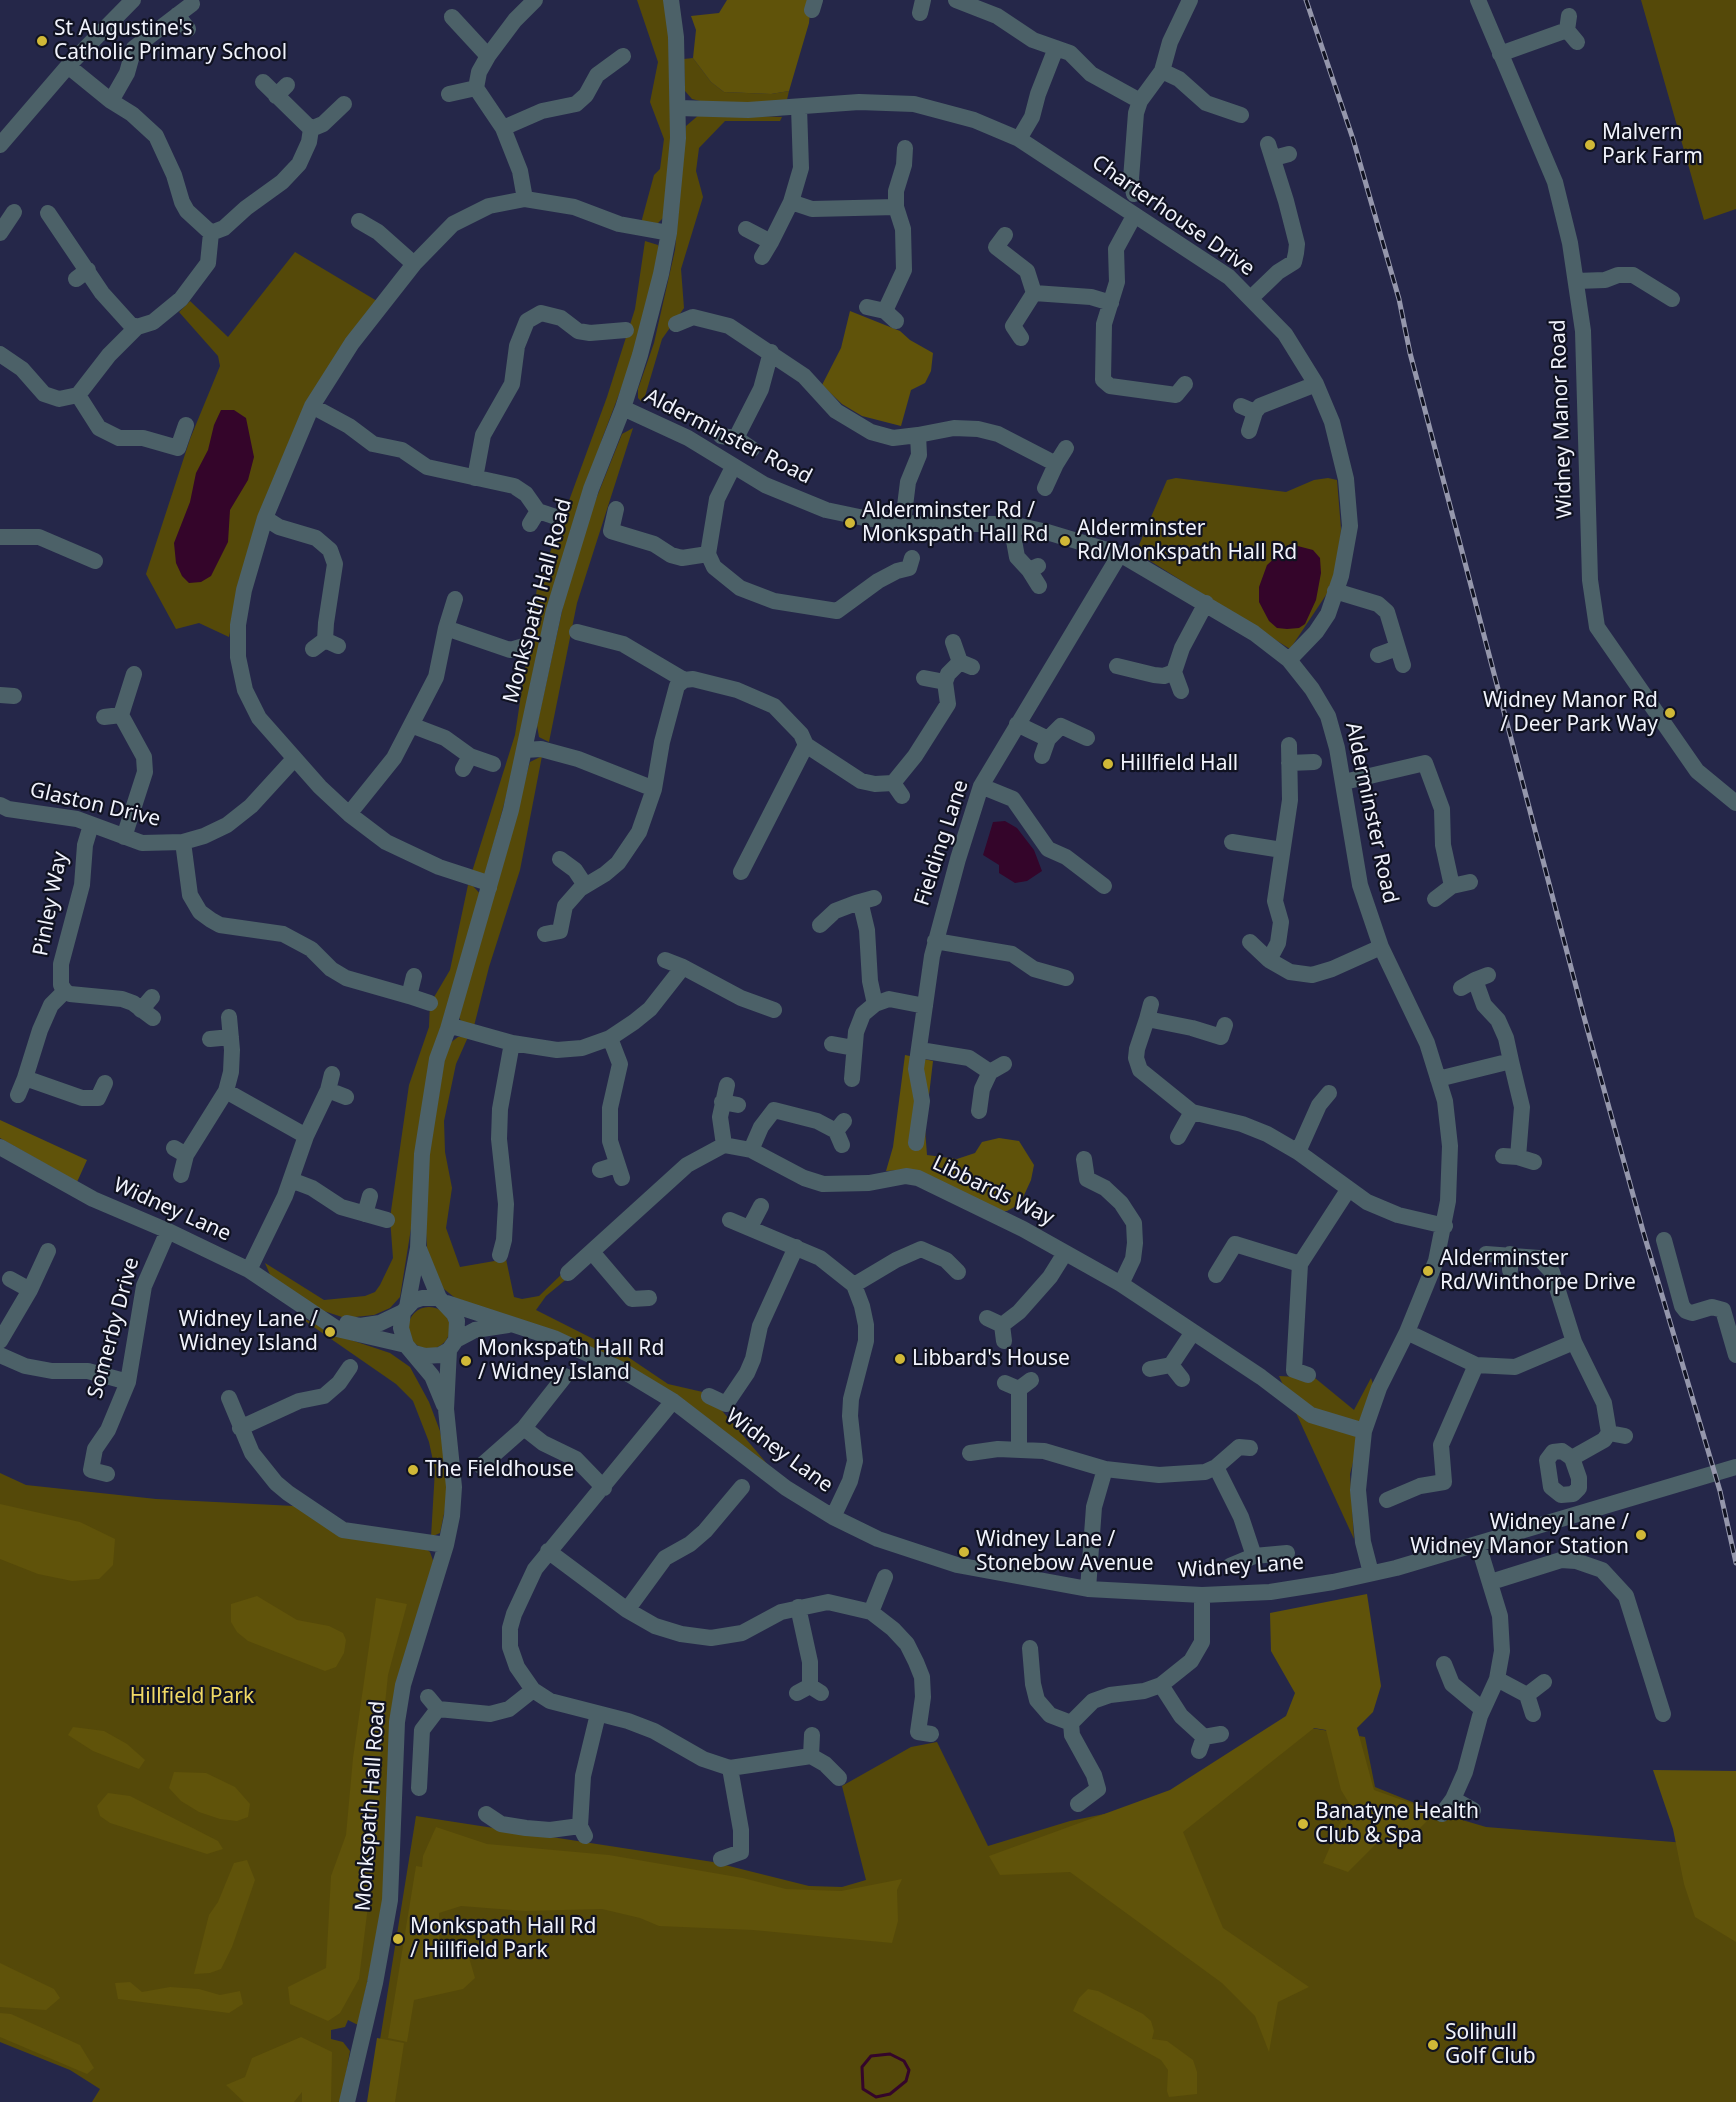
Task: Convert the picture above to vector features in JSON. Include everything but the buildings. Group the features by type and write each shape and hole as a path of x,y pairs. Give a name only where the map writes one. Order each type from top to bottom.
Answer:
{"street":[{"path":"0,145 68,66 133,0"},
{"path":"525,199 520,171 502,128 476,88 479,72 488,56 515,20 535,0"},
{"name":"Monkspath Hall Road","path":"405,1309 418,1248 427,1112 436,1059 448,1029 489,888 525,750 554,610 591,489 623,408 648,328 669,233 678,108 676,37 671,0"},
{"path":"956,0 997,16 1033,40 1070,53 1091,74 1140,101"},
{"path":"1128,185 1133,128 1140,101 1162,71 1174,32 1190,0"},
{"name":"Widney Manor Road","path":"1478,0 1555,182 1565,216 1576,281 1586,380 1590,580 1597,627 1696,771 1736,803"},
{"path":"111,101 127,73 134,48 192,4"},
{"path":"177,15 188,29"},
{"path":"452,17 488,56"},
{"path":"1500,54 1571,30"},
{"path":"1019,140 1032,117 1038,94 1056,48"},
{"path":"502,128 542,111 576,104 586,95 601,62 623,56"},
{"path":"68,66 111,101 132,114 156,136 187,211 211,233"},
{"path":"1162,71 1179,79 1206,103 1234,119"},
{"path":"263,81 282,91 312,129"},
{"path":"449,94 476,88"},
{"name":"Charterhouse Drive","path":"678,108 748,110 859,102 914,104 974,120 1019,140 1093,186 1134,216 1228,277 1285,334 1316,384 1332,422 1346,479 1350,526 1345,561 1328,614 1316,632 1289,660"},
{"path":"312,129 323,124 344,104"},
{"path":"762,257 791,202 801,168 799,107"},
{"path":"211,233 224,228 246,208 282,182 298,164 309,142 312,129"},
{"path":"1251,298 1278,272 1294,262 1296,254 1295,236 1277,152"},
{"path":"867,307 891,316 903,270 903,229 896,207 896,191 908,160"},
{"path":"489,888 485,882 439,867 386,842 349,814 294,759 259,718 246,690 238,657 238,625 244,590 265,518 312,406 352,343 414,264 453,224 489,206 525,199 574,207 629,226 669,233"},
{"path":"791,202 812,209 896,207"},
{"path":"0,233 15,212"},
{"path":"48,213 82,275 130,324 137,327"},
{"path":"1134,216 1116,249 1117,282 1104,324 1100,385 1183,393"},
{"path":"359,221 382,226 414,264"},
{"path":"746,229 771,242"},
{"path":"0,354 22,369 44,394 59,399 78,395 94,370 137,327 153,322 190,288 208,263 211,233"},
{"path":"996,241 1027,271 1034,293 1012,331"},
{"path":"1576,281 1605,280 1618,275 1633,276 1672,299"},
{"path":"1034,293 1091,297 1111,303"},
{"path":"676,324 690,310 729,326 804,376 836,411 871,432 893,438 954,428 978,429 1017,442 1056,464"},
{"path":"475,478 483,435 512,384 517,346 527,321 541,313 561,318 578,331 616,336"},
{"path":"752,449 729,437 761,389 771,352"},
{"path":"1249,431 1248,409 1316,384"},
{"path":"78,395 99,428 107,434 119,438 142,438 177,455 186,425"},
{"path":"312,406 349,426 373,444 402,450 427,466 514,486 526,494 534,518 559,518"},
{"name":"Alderminster Road","path":"623,408 688,438 765,485 826,510 903,522 1011,524 1047,532 1120,554 1254,633 1289,660 1312,689 1328,716 1344,782 1360,885 1381,947 1427,1042 1445,1101 1450,1146 1450,1176 1445,1226 1437,1261 1407,1332 1378,1388 1364,1431 1358,1490 1363,1542 1371,1573"},
{"path":"903,522 908,482 919,455 918,435"},
{"path":"1045,488 1066,448"},
{"path":"733,467 717,499 708,554 714,567 740,588 774,601 839,616 878,581 897,571 913,568"},
{"path":"616,509 603,530 654,544 671,555 682,558 708,554"},
{"path":"265,518 279,527 316,538 330,550 335,564 325,645"},
{"path":"1011,524 1017,558 1034,568 1039,586"},
{"path":"0,537 39,537 75,562 95,561"},
{"name":"Fielding Lane","path":"916,1143 922,1101 916,1069 935,941 981,786 1120,554"},
{"path":"1335,591 1378,603 1388,612 1403,665"},
{"path":"349,814 394,758 436,677 446,628 455,599"},
{"path":"1181,691 1174,672 1182,648 1206,603"},
{"path":"446,628 516,653"},
{"path":"586,639 622,644 684,680"},
{"path":"559,933 566,906 585,885 605,874 618,863 639,832 654,789 666,724 677,686 684,680 693,679 737,690 774,706 801,734 806,745 861,780 897,789 948,704 945,682 948,674 966,665 953,642"},
{"path":"1378,655 1397,648"},
{"path":"1126,665 1164,676 1174,672"},
{"path":"123,837 145,772 144,757 121,715 134,674"},
{"path":"924,678 945,682"},
{"path":"104,717 121,715"},
{"path":"1017,724 1048,739"},
{"path":"411,725 445,738 467,762 493,764"},
{"path":"1042,756 1048,739 1055,729 1061,726 1087,738"},
{"path":"741,872 745,850 806,745"},
{"path":"1269,960 1278,943 1281,922 1275,901 1290,800 1289,745"},
{"path":"525,750 541,749 578,759 654,789"},
{"path":"1344,782 1425,756 1442,809 1443,846 1452,886"},
{"name":"Glaston Drive","path":"0,805 8,809 57,816 91,825 142,843 183,842 227,825 251,806 294,759"},
{"path":"1289,763 1314,762"},
{"path":"981,786 1012,799 1048,849 1066,857 1104,886"},
{"name":"Pinley Way","path":"65,991 62,986 61,964 82,885 85,845 91,825"},
{"path":"183,842 190,895 200,912 211,920 220,925 283,934 311,949 331,969 346,978 430,1003"},
{"path":"1232,842 1282,850"},
{"path":"560,859 575,870 585,885"},
{"path":"1435,899 1452,886 1470,882"},
{"path":"820,925 835,911 874,898"},
{"path":"856,903 862,909 867,930 870,981 875,1004"},
{"path":"935,941 1012,954 1040,977 1066,978"},
{"path":"1250,942 1269,960 1290,972 1312,975 1332,969 1381,947"},
{"path":"665,960 741,998 774,1010"},
{"path":"448,1029 455,1027 512,1043 557,1050 582,1048 610,1038 650,1009 683,967"},
{"path":"408,996 414,976"},
{"path":"1474,981 1484,1005 1498,1020 1506,1038 1522,1107 1518,1159"},
{"path":"18,1095 47,1013 51,1005 65,991 70,994 122,999 149,1008"},
{"path":"852,1079 854,1048 863,1014 875,1004 889,999 925,1006"},
{"path":"1222,1037 1149,1012 1136,1058 1140,1070 1192,1112 1242,1124 1267,1134 1298,1152 1367,1202 1398,1215 1445,1226"},
{"path":"181,1176 180,1152 226,1091 231,1072 229,1017"},
{"path":"210,1039 231,1036"},
{"path":"610,1038 620,1064 610,1108 613,1171"},
{"path":"508,1245 499,1138 500,1109 512,1043"},
{"path":"832,1044 854,1048"},
{"path":"920,1050 969,1058 997,1068 982,1089 979,1111"},
{"path":"1438,1079 1511,1061"},
{"path":"25,1078 82,1098 103,1097"},
{"path":"249,1270 291,1180 306,1136 330,1082 346,1097"},
{"path":"226,1091 306,1136"},
{"path":"568,1273 687,1165 723,1145 720,1117 729,1097"},
{"path":"1298,1152 1312,1126 1318,1099"},
{"path":"751,1150 761,1127 774,1110 817,1121 841,1132"},
{"path":"1178,1137 1192,1112"},
{"name":"Libbards Way","path":"723,1145 751,1150 804,1178 824,1184 869,1183 906,1176 918,1178 1023,1229 1121,1284 1261,1377 1311,1414 1364,1431"},
{"name":"Widney Lane","path":"0,1147 93,1200 168,1231 249,1270 337,1329 410,1349"},
{"path":"1084,1160 1084,1182 1104,1188 1121,1203 1134,1223 1133,1259 1121,1284"},
{"path":"291,1180 312,1188 341,1207 387,1220"},
{"path":"1294,1372 1300,1264 1348,1190"},
{"path":"365,1214 370,1196"},
{"path":"750,1227 761,1206"},
{"path":"730,1220 820,1258 854,1285 866,1325 866,1341 851,1399 855,1461 850,1481 833,1517"},
{"name":"Somerby Drive","path":"93,1472 96,1449 108,1430 128,1382 144,1286 168,1231"},
{"path":"1216,1275 1229,1240 1300,1264"},
{"path":"1664,1240 1682,1306 1686,1311 1692,1313 1712,1307 1723,1310 1736,1355"},
{"path":"709,1396 730,1409 753,1359 760,1326 796,1247"},
{"name":"Monkspath Hall Road","path":"418,1248 443,1300"},
{"path":"854,1285 892,1253 926,1250 946,1260 958,1272"},
{"path":"0,1341 30,1290 48,1251"},
{"path":"592,1252 636,1303"},
{"path":"987,1318 1003,1333 1033,1299 1065,1253"},
{"path":"1486,1254 1510,1262 1539,1258 1551,1272 1574,1342 1617,1435 1572,1458"},
{"path":"9,1279 30,1290"},
{"path":"422,1298 443,1300 457,1322 452,1345 432,1356 410,1349 401,1328 405,1309 422,1298"},
{"name":"Widney Lane","path":"443,1300 554,1338 597,1357 673,1401 786,1488 833,1517 878,1539 957,1565 1088,1589 1202,1595 1270,1592 1371,1573 1478,1544 1736,1467"},
{"name":"Widney Lane","path":"322,1318 360,1326 380,1323 405,1309"},
{"name":"Widney Lane","path":"452,1345 476,1330 512,1325"},
{"path":"1150,1369 1171,1365 1193,1332"},
{"path":"1407,1332 1476,1365 1515,1367 1574,1342"},
{"name":"Monkspath Hall Road","path":"347,2102 375,1983 390,1900 397,1722 403,1685 446,1545 452,1516 454,1487 446,1409 452,1345"},
{"name":"Monkspath Hall Road","path":"410,1349 432,1376 446,1409"},
{"path":"0,1355 25,1366 52,1371 88,1371 128,1382"},
{"path":"1171,1365 1182,1379"},
{"path":"1387,1500 1404,1487 1452,1481 1441,1445 1476,1365"},
{"path":"240,1428 299,1401 324,1396 339,1383 350,1367"},
{"path":"482,1443 487,1461 524,1428 565,1376"},
{"path":"1018,1384 1019,1449"},
{"path":"229,1398 252,1453 276,1484 343,1530 446,1545"},
{"path":"673,1401 604,1488 548,1551 525,1589 510,1628 510,1647 518,1667 533,1690 550,1701 654,1731 703,1759 730,1768 811,1756 825,1764 839,1778"},
{"path":"524,1428 543,1443 576,1459 604,1488"},
{"path":"970,1453 1019,1449 1044,1451 1105,1469 1183,1475 1216,1467 1241,1443"},
{"path":"1216,1467 1241,1517 1254,1556"},
{"path":"1088,1589 1094,1507 1105,1469"},
{"path":"627,1610 665,1558 690,1544 705,1531 742,1487"},
{"path":"1442,1814 1453,1799 1465,1772 1482,1709 1497,1679 1502,1652 1502,1632 1491,1582 1478,1544"},
{"path":"548,1551 627,1610 655,1626 681,1634 711,1638 742,1633 781,1612 828,1602 870,1612 893,1629 907,1644 916,1662 924,1697 919,1732"},
{"path":"1230,1566 1254,1556 1287,1553"},
{"path":"1491,1582 1561,1560 1588,1564 1602,1570 1626,1596 1652,1694 1663,1714"},
{"path":"870,1612 885,1577"},
{"path":"1078,1804 1105,1790 1072,1735 1071,1723 1093,1701 1110,1695 1144,1691 1161,1685 1191,1661 1202,1642 1202,1595"},
{"path":"798,1607 810,1662 809,1691"},
{"path":"1030,1648 1025,1668 1037,1700 1050,1715 1071,1723"},
{"path":"1444,1664 1446,1687 1482,1709"},
{"path":"1497,1679 1527,1695 1533,1714"},
{"path":"1527,1695 1544,1682"},
{"path":"1161,1685 1201,1744 1221,1734"},
{"path":"419,1788 422,1730 433,1703 490,1714 509,1709 533,1690"},
{"path":"486,1814 501,1824 526,1828 582,1831 583,1776 598,1714"},
{"path":"811,1756 812,1735"},
{"path":"721,1859 741,1852 741,1830 730,1768"},
{"path":"1453,1799 1473,1810"}],"green space":[{"path":"637,0 664,0 672,63 673,126 666,215 657,224 641,223 654,175 660,169 664,139 650,102 658,62"},
{"path":"1641,0 1736,0 1736,209 1704,220"},
{"path":"693,58 711,82 724,92 771,94 789,91 786,104 704,102 692,99 685,91 684,59"},
{"path":"700,114 782,117 780,121 725,121 699,148 696,171 703,197 681,269 684,308 662,339 643,403 638,398 638,389 654,343 675,250 686,126"},
{"path":"645,241 658,245 660,252 637,347 602,439 485,875 471,875 515,735 537,588 607,397 635,309"},
{"path":"295,252 377,301 316,388 238,592 229,637 199,623 176,629 146,574 190,439 220,366 218,356 179,312 190,301 228,337"},
{"path":"633,428 577,603 549,742 539,737 537,725 566,593 590,514 622,434"},
{"path":"1176,478 1286,492 1314,480 1328,478 1337,480 1341,529 1338,560 1330,589 1290,649 1136,552 1167,480"},
{"path":"542,756 520,870 489,967 474,1026 462,1023 458,1015 530,762"},
{"path":"468,885 473,886 482,896 445,1016 400,1297 390,1308 374,1315 345,1318 318,1309 271,1277 265,1263 324,1300 365,1296 375,1292 380,1285 393,1258 390,1218 409,1085 429,1027 430,1004 450,970"},
{"path":"458,1037 468,1037 456,1064 444,1121 445,1152 452,1188 446,1228 460,1267 506,1259 514,1297 522,1299 539,1296 565,1271 569,1277 546,1296 536,1310 625,1355 668,1384 707,1393 774,1472 674,1397 459,1301 444,1289 428,1261 426,1232 428,1162 445,1056 450,1043"},
{"path":"429,1307 444,1313 450,1328 444,1343 429,1349 414,1343 408,1328 414,1313"},
{"path":"295,1314 339,1336 390,1353 410,1367 429,1402 440,1431 445,1458 448,1495 440,1533 431,1537 435,1470 429,1442 413,1401 396,1384"},
{"path":"1279,1376 1315,1378 1354,1410 1371,1378 1373,1384 1350,1474 1354,1539"},
{"name":"Hillfield Park","path":"0,1473 26,1485 156,1499 294,1506 425,1548 430,1552 435,1566 414,1631 385,1899 358,2025 348,2020 345,2027 331,2030 331,2039 343,2042 350,2051 341,2102 92,2102 100,2089 70,2070 0,2042"},
{"path":"1287,1724 1365,1737 1375,1787 1442,1814 1486,1827 1736,1847 1736,2102 370,2102 416,1816 713,1862 809,1886 842,1887 866,1880 842,1786 911,1747 937,1742 988,1846 1070,1821 1168,1801"}],"shaded area":[{"path":"727,0 811,0 809,23 789,91 771,94 724,92 711,82 693,58 696,30 691,16 719,13"},
{"path":"850,311 900,331 910,340 933,353 931,371 925,383 911,390 901,426 862,416 842,404 822,385 841,348"},
{"path":"221,410 234,410 246,418 254,457 248,480 230,510 228,542 211,576 201,582 189,583 182,576 176,563 174,543 190,502 196,473 208,450 214,425"},
{"path":"1290,544 1313,550 1320,558 1321,573 1316,600 1305,624 1299,628 1287,629 1277,628 1269,621 1259,602 1259,587 1267,565"},
{"path":"1005,821 1017,828 1034,850 1042,871 1027,881 1015,883 999,873 999,865 983,855 993,822"},
{"path":"905,1055 933,1061 925,1129 927,1155 957,1159 975,1153 982,1142 999,1138 1019,1141 1034,1165 1031,1180 1020,1204 1007,1211 997,1211 901,1170 886,1171 893,1147"},
{"path":"0,1120 87,1160 77,1182 0,1138"},
{"path":"0,1504 80,1522 115,1539 113,1565 99,1579 72,1581 38,1574 0,1559"},
{"path":"1367,1594 1381,1686 1373,1712 1357,1728 1374,1790 1436,1812 1404,1844 1380,1840 1348,1872 1323,1863 1349,1803 1341,1790 1326,1730 1314,1728 1183,1832 1223,1928 1309,1987 1278,2002 1269,2052 1255,2016 1222,1983 1070,1872 1000,1875 989,1856 1170,1790 1286,1716 1295,1693 1271,1651 1270,1613"},
{"path":"257,1596 297,1620 329,1626 343,1633 346,1640 344,1653 336,1667 325,1671 248,1641 237,1632 231,1622 231,1604"},
{"path":"376,1598 407,1604 388,1675 381,1743 379,1816 359,1979 340,2013 328,2021 290,2004 288,1987 326,1968 331,1876 346,1835 353,1758"},
{"path":"73,1727 104,1731 127,1744 145,1760 139,1769 93,1751 68,1735"},
{"path":"1653,1770 1736,1771 1736,1942 1695,1917 1684,1884 1673,1829"},
{"path":"174,1772 206,1773 235,1787 250,1804 248,1817 237,1821 220,1819 199,1812 181,1801 169,1788"},
{"path":"108,1793 130,1796 218,1841 223,1849 207,1854 110,1823 100,1816 97,1806"},
{"path":"436,1827 487,1844 609,1855 743,1878 786,1889 841,1891 902,1879 897,1890 898,1921 892,1943 753,1930 659,1926 640,1918 602,1909 525,1911 461,1906 439,1913 439,1940 460,1946 468,1954 475,1978 463,1989 414,2000 407,2042 388,2038 416,1866 422,1867 423,1856"},
{"path":"247,1860 255,1880 232,1947 221,1969 210,1973 194,1974 209,1915 218,1902 234,1863"},
{"path":"0,1963 54,1989 60,1998 46,2010 0,2007"},
{"path":"130,1982 142,1992 170,1987 199,1989 220,1995 240,1991 243,2004 229,2013 118,1999 115,1983"},
{"path":"1088,1989 1098,1991 1143,2014 1151,2021 1154,2031 1152,2039 1167,2041 1193,2060 1197,2072 1197,2094 1169,2097 1168,2070 1161,2060 1073,2011 1079,1998"},
{"path":"0,2013 11,2014 80,2045 94,2068 87,2074 0,2037"},
{"path":"301,2037 332,2052 331,2102 302,2102 302,2092 294,2102 244,2102 226,2085 245,2077 252,2058"},
{"path":"377,2038 404,2043 395,2102 367,2102"}],"waterway":[{"path":"890,2054 904,2061 909,2070 906,2081 890,2094 876,2097 863,2089 862,2067 871,2056 890,2054"}],"railway":[{"path":"1306,0 1353,139 1399,299 1410,353 1584,1017 1643,1231 1720,1491 1736,1563"}],"place":[{"name":"St Augustine's Catholic Primary School","path":"42,41"},
{"name":"Malvern Park Farm","path":"1590,145"},
{"name":"Alderminster Rd / Monkspath Hall Rd","path":"850,523"},
{"name":"Alderminster Rd/Monkspath Hall Rd","path":"1065,541"},
{"name":"Widney Manor Rd / Deer Park Way","path":"1670,713"},
{"name":"Hillfield Hall","path":"1108,764"},
{"name":"Alderminster Rd/Winthorpe Drive","path":"1428,1271"},
{"name":"Widney Lane / Widney Island","path":"330,1332"},
{"name":"Libbard's House","path":"900,1359"},
{"name":"Monkspath Hall Rd / Widney Island","path":"466,1361"},
{"name":"The Fieldhouse","path":"413,1470"},
{"name":"Widney Lane / Widney Manor Station","path":"1641,1535"},
{"name":"Widney Lane / Stonebow Avenue","path":"964,1552"},
{"name":"Banatyne Health Club & Spa","path":"1303,1824"},
{"name":"Monkspath Hall Rd / Hillfield Park","path":"398,1939"},
{"name":"Solihull Golf Club","path":"1433,2045"}]}
